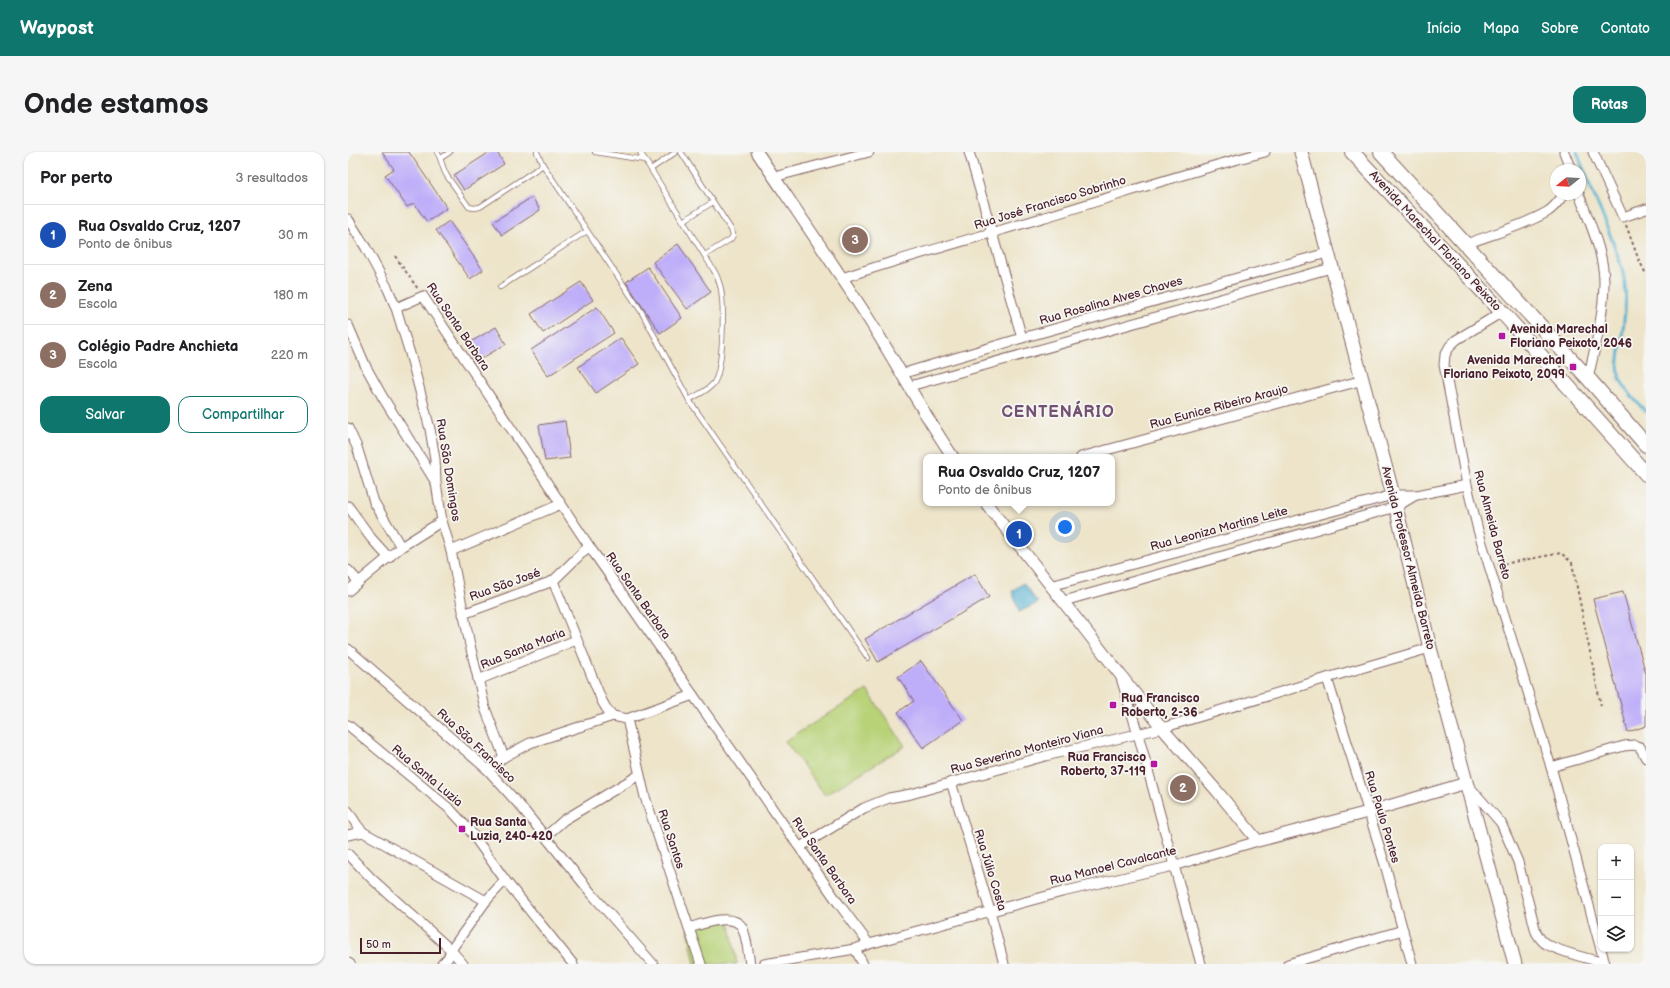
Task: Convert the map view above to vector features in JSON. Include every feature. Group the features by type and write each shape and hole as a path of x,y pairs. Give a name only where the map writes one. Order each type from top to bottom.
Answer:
{"main road":[{"name":"Avenida Professor Almeida Barreto","path":"1301,152 1331,268 1395,501 1430,648 1514,964"},
{"name":"Avenida Marechal Floriano Peixoto","path":"1352,152 1502,312 1646,474"},
{"name":"Avenida Marechal Floriano Peixoto","path":"1381,152 1588,378 1646,445"}],"street":[{"path":"757,152 868,318 901,374 910,386 934,429 951,454"},
{"path":"774,177 869,152"},
{"path":"969,152 1022,338"},
{"name":"Rua José Francisco Sobrinho","path":"842,278 1216,165 1265,152"},
{"path":"1564,152 1569,164"},
{"path":"1593,152 1623,217 1646,209"},
{"path":"1466,244 1548,212 1560,200"},
{"path":"1581,200 1600,256 1604,282 1596,344 1588,378"},
{"name":"Rua São Domingos","path":"348,219 366,248 396,308 422,394 435,458 436,483 442,521 451,550 463,614 485,708 504,757"},
{"name":"Rua Rosalina Alves Chaves","path":"901,374 1022,338 1327,253"},
{"path":"910,386 1331,268"},
{"path":"396,308 423,296"},
{"name":"Rua Santa Barbara","path":"423,296 589,546 869,944"},
{"name":"Rua Almeida Barreto","path":"1502,312 1456,340 1450,346 1445,355 1444,365 1467,485 1478,530 1551,767 1605,963"},
{"path":"348,325 366,367 382,396 436,483"},
{"name":"Rua Eunice Ribeiro Araujo","path":"1092,454 1363,380"},
{"path":"348,428 356,447 374,502 401,547"},
{"path":"1064,601 1395,501 1467,485"},
{"name":"Rua Leoniza Martins Leite","path":"1050,586 1395,501"},
{"path":"451,550 561,504"},
{"path":"348,506 371,538 389,558"},
{"path":"988,506 1050,586 1064,601 1119,671 1162,728 1258,841"},
{"path":"348,591 358,581 401,547 442,521"},
{"name":"Rua São José","path":"463,614 553,581 589,546"},
{"path":"348,570 358,581"},
{"path":"553,581 602,701 613,716"},
{"name":"Rua Santa Maria","path":"478,680 576,640"},
{"name":"Rua São Francisco","path":"348,648 488,770 546,836 592,894 653,964"},
{"name":"Rua Severino Monteiro Viana","path":"800,846 864,808 889,798 911,794 1045,756 1162,728 1430,648"},
{"path":"1119,671 1138,734 1201,964"},
{"name":"Rua Paulo Pontes","path":"1327,678 1412,964"},
{"path":"488,770 504,757 530,743 613,716 627,719 693,695"},
{"name":"Rua Santos","path":"627,719 639,775 657,834 701,964"},
{"name":"Rua Santa Luzia","path":"348,726 451,810 471,832 505,880 573,964"},
{"path":"1551,767 1624,746 1634,745 1640,747 1646,758"},
{"path":"546,836 564,820 639,775"},
{"name":"Rua Júlio Costa","path":"952,782 1004,964"},
{"path":"1466,783 1501,823 1518,862 1536,932 1541,940 1546,944 1580,960 1605,963"},
{"name":"Rua Manoel Cavalcante","path":"764,964 854,949 1062,892 1173,866 1466,783"},
{"path":"348,811 363,832 486,901"},
{"path":"348,835 363,832"},
{"path":"348,854 372,879 451,950 463,964"},
{"path":"442,964 448,958 451,950 486,901 505,880"},
{"path":"689,928 717,921 736,921 743,929 750,964"},
{"path":"1288,964 1403,930"},
{"path":"854,949 863,964"}],"lane":[{"path":"437,152 441,158 447,176 469,206 474,208 480,207 543,165"},
{"path":"441,158 450,152"},
{"path":"537,152 543,165 644,316 690,400 868,658"},
{"path":"595,152 645,160"},
{"path":"640,152 705,255 719,280 721,291 722,345 719,369 714,383 705,391 690,400"},
{"path":"651,169 676,152"},
{"path":"681,152 732,231 733,235 731,239 705,255"},
{"path":"683,221 713,202"},
{"path":"500,287 587,231"}],"path":[{"path":"1623,217 1638,258 1646,274"},
{"name":"Rua Santa Barbara","path":"395,256 423,296"},
{"path":"1489,566 1561,553 1572,564 1601,706"}],"green space":[{"path":"867,690 905,746 825,795 785,741"},
{"path":"729,920 737,964 695,964 688,929"}],"water":[{"path":"1023,583 1038,603 1019,612 1012,591"}],"building":[{"path":"382,152 409,152 447,208 427,222 414,203 407,207 385,175 394,169"},
{"path":"490,152 497,152 504,164 464,190 454,175"},
{"path":"532,197 540,210 502,235 493,222"},
{"path":"449,221 483,270 470,279 436,230"},
{"path":"678,244 711,292 687,309 653,262"},
{"path":"648,267 682,318 660,333 626,282"},
{"path":"581,282 593,300 543,333 531,314"},
{"path":"597,307 614,333 548,376 531,350"},
{"path":"496,327 506,344 479,360 469,343"},
{"path":"621,338 639,364 596,393 578,367"},
{"path":"565,421 570,458 545,461 539,425"},
{"path":"975,574 989,597 878,662 865,639"},
{"path":"1623,592 1646,674 1646,726 1628,732 1593,599"},
{"path":"921,661 963,720 923,748 898,712 914,701 898,677"}],"waterway":[{"path":"1577,152 1612,239 1624,278 1626,297 1618,370 1620,378 1628,392 1646,412"}],"place":[{"name":"Colégio Padre Anchieta","path":"855,240"},
{"name":"Avenida Marechal Floriano Peixoto, 2046","path":"1502,336"},
{"name":"Avenida Marechal Floriano Peixoto, 2099","path":"1573,367"},
{"name":"Rua Osvaldo Cruz, 1207","path":"1019,534"},
{"name":"Rua Francisco Roberto, 2-36","path":"1113,705"},
{"name":"Rua Francisco Roberto, 37-119","path":"1154,764"},
{"name":"Zena","path":"1183,788"},
{"name":"Rua Santa Luzia, 240-420","path":"462,829"}],"district":[{"name":"CENTENÁRIO","path":"1058,412"}]}
